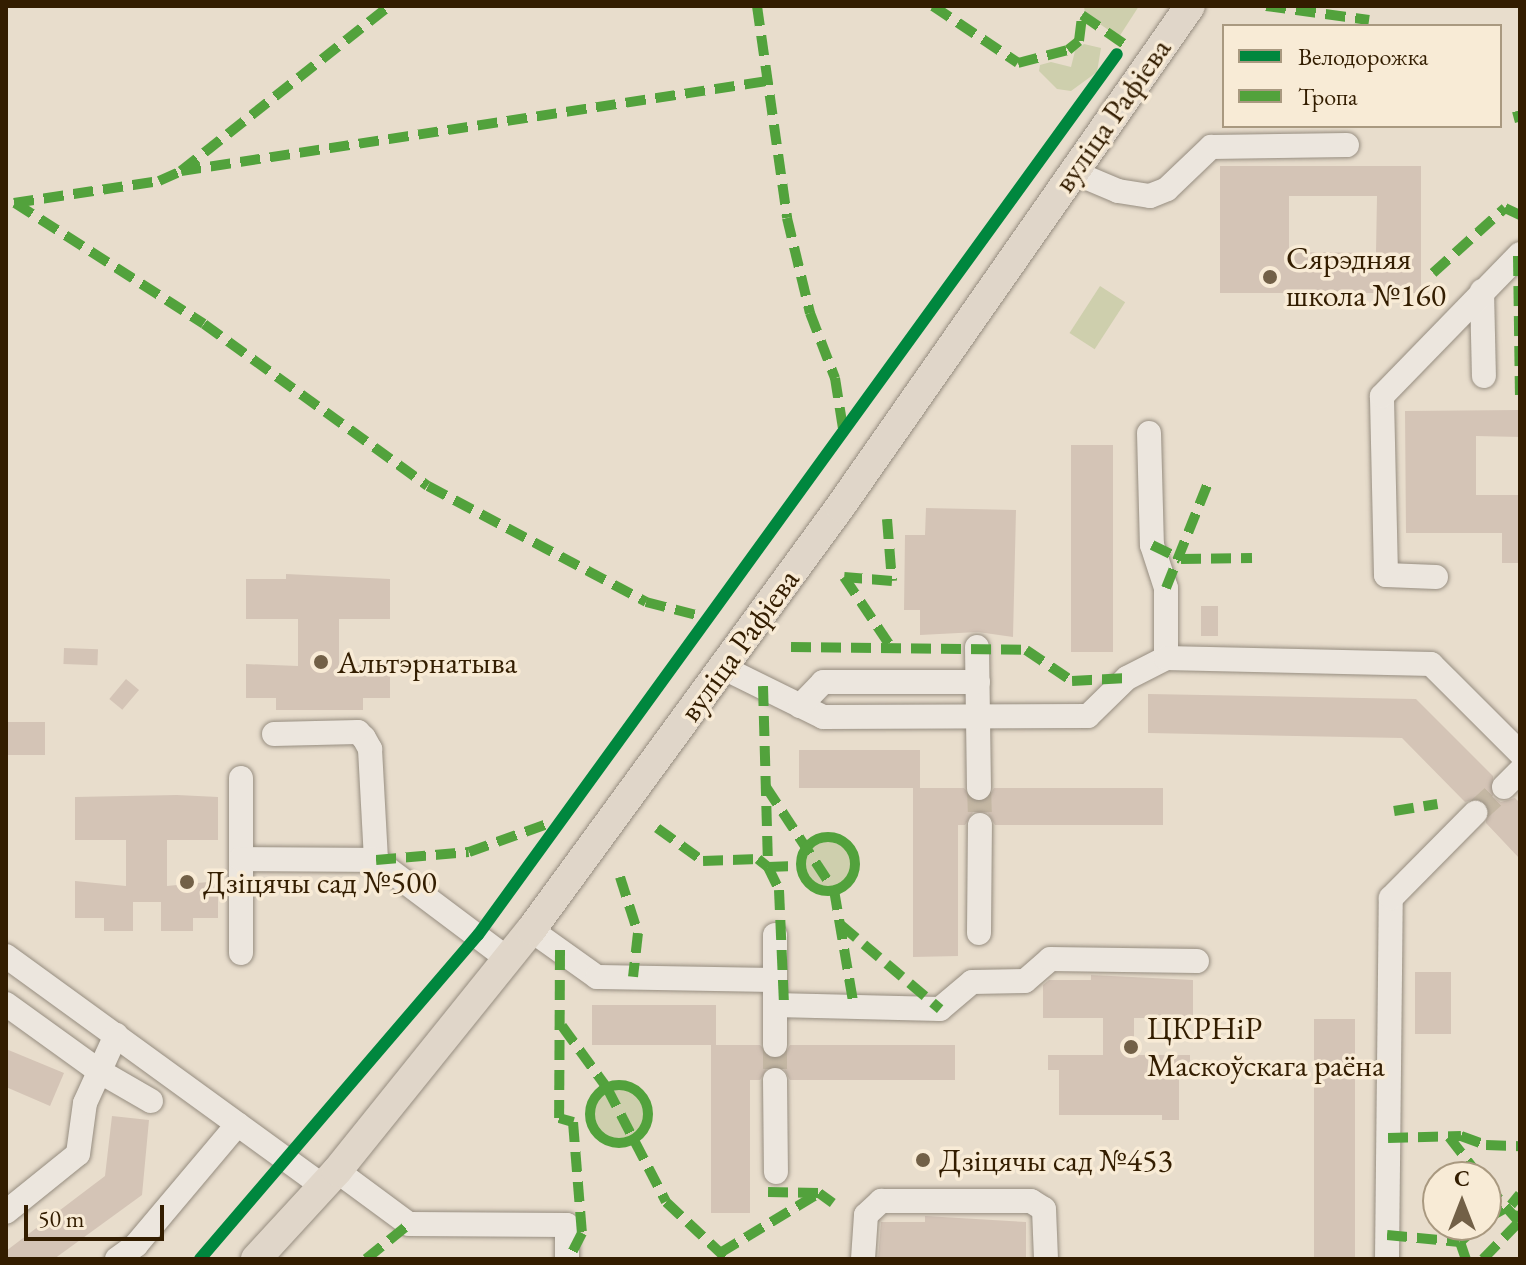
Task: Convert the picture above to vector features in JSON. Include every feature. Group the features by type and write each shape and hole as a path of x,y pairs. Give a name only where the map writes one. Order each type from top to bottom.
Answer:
{"main road":[{"name":"вуліца Рафіева","path":"256,1259 330,1178 531,930 724,668 1190,6"}],"lane":[{"path":"1073,172 1118,191 1150,196 1167,189 1211,147 1347,145"},
{"path":"1436,577 1386,575 1382,396 1520,254"},
{"path":"1482,291 1484,376"},
{"path":"1149,433 1152,545 1166,588 1166,658"},
{"path":"977,647 979,788"},
{"path":"724,668 823,717 978,717 1088,716 1127,678 1166,658 1431,664 1520,753"},
{"path":"800,706 823,682 978,682"},
{"path":"274,734 358,732 364,738 370,749 376,860"},
{"path":"241,778 241,953"},
{"path":"1387,1259 1391,898 1475,813"},
{"path":"979,933 980,825"},
{"path":"241,859 376,860 508,959"},
{"path":"531,930 597,977 775,980"},
{"path":"775,935 775,1045"},
{"path":"6,956 238,1124 409,1224 567,1225 567,1259"},
{"path":"775,1005 940,1009 972,982 1025,981 1050,959 1197,961"},
{"path":"6,1004 99,1071 151,1101"},
{"path":"6,1212 78,1154 85,1103 116,1035"},
{"path":"775,1080 776,1172"},
{"path":"117,1259 136,1245 238,1124"},
{"path":"863,1259 866,1215 881,1201 1031,1201 1044,1209 1046,1259"}],"green space":[{"path":"1084,6 1139,6 1119,37 1085,14"},
{"path":"1084,44 1101,48 1097,72 1071,91 1057,89 1039,71 1040,65 1051,62 1071,67 1075,51"},
{"path":"1100,286 1125,302 1095,349 1070,333"},
{"path":"828,841 844,848 851,864 844,880 828,887 812,880 805,864 812,848"},
{"path":"619,1087 638,1095 646,1114 638,1133 619,1141 600,1133 592,1114 600,1095"}],"building":[{"path":"1220,166 1421,166 1421,293 1220,293","holes":["1289,196 1377,196 1376,253 1289,252"]},
{"path":"1520,410 1520,437 1476,436 1476,495 1520,495 1520,563 1502,563 1502,533 1406,533 1405,411"},
{"path":"1071,445 1113,445 1113,652 1071,652"},
{"path":"926,508 1016,510 1013,637 978,632 920,635 920,610 904,610 905,535 925,535"},
{"path":"286,574 390,579 390,619 339,619 339,666 390,664 390,698 363,698 363,710 276,710 276,698 246,698 246,664 298,666 298,619 246,619 246,579 286,579"},
{"path":"1201,606 1218,606 1218,636 1201,636"},
{"path":"64,648 98,649 97,665 63,664"},
{"path":"126,679 139,690 122,710 109,699"},
{"path":"1148,694 1416,699 1493,776 1493,797 1501,802 1515,798 1520,803 1520,859 1486,823 1486,803 1478,798 1465,802 1402,738 1148,733"},
{"path":"6,722 45,722 45,755 6,755"},
{"path":"799,750 920,750 920,788 799,788"},
{"path":"913,788 964,788 978,803 987,800 994,788 1163,788 1163,825 995,825 988,813 973,812 965,825 958,825 958,956 913,957"},
{"path":"75,797 218,797 218,840 167,840 167,886 218,881 218,918 193,918 193,931 161,931 161,902 133,902 133,931 104,931 104,918 75,918 75,881 126,886 126,840 75,840"},
{"path":"1415,972 1451,972 1451,1034 1415,1034"},
{"path":"1091,975 1193,980 1193,1018 1134,1018 1134,1055 1190,1055 1190,1070 1179,1070 1179,1120 1162,1120 1162,1115 1059,1115 1059,1070 1048,1070 1048,1055 1103,1055 1103,1018 1043,1018 1043,985 1049,980 1091,980"},
{"path":"592,1005 716,1005 716,1045 592,1045"},
{"path":"1314,1019 1355,1019 1355,1259 1314,1259"},
{"path":"711,1045 760,1045 774,1060 783,1058 790,1045 955,1045 955,1080 790,1080 783,1067 768,1067 760,1080 750,1080 750,1213 711,1213"},
{"path":"6,1049 64,1073 50,1106 6,1087"},
{"path":"112,1116 149,1120 142,1195 54,1259 6,1259 6,1251 105,1176"},
{"path":"925,1216 1026,1222 1026,1259 878,1259 881,1222 925,1222"}],"tunnel":[{"path":"1475,813 1504,787"},
{"path":"979,788 980,825"},
{"path":"775,1045 775,1080"}],"marked path":[{"path":"14,203 159,181 181,171 389,6"},
{"path":"757,6 787,218 810,313 835,378 844,435"},
{"path":"933,6 1018,63 1068,50 1079,41 1082,15 1124,44"},
{"path":"1266,6 1369,20"},
{"path":"181,171 767,81"},
{"path":"1517,111 1520,122"},
{"path":"15,203 204,324 428,486 646,602 704,617"},
{"path":"1433,273 1505,208 1520,215"},
{"path":"1518,256 1520,395"},
{"path":"1166,588 1210,478"},
{"path":"887,519 892,581 844,577 891,647"},
{"path":"1152,545 1181,559 1252,558"},
{"path":"791,647 1026,650 1072,681 1127,678"},
{"path":"763,686 768,867 779,890 784,1005"},
{"path":"766,787 834,890 854,1007"},
{"path":"1394,811 1437,804"},
{"path":"376,860 469,852 547,824"},
{"path":"657,828 703,861 758,859 768,867 801,866"},
{"path":"828,837 847,845 855,864 847,883 828,891 809,883 801,864 809,845 828,837"},
{"path":"620,877 638,933 633,977"},
{"path":"841,925 940,1009"},
{"path":"560,950 559,1118 573,1122 582,1233 569,1259"},
{"path":"562,1026 607,1088 666,1202 727,1259"},
{"path":"619,1085 630,1087 639,1094 646,1103 648,1114 646,1125 639,1134 630,1141 619,1143 608,1141 599,1134 592,1125 590,1114 592,1103 599,1094 608,1087 619,1085"},
{"path":"1388,1138 1461,1136 1486,1145 1520,1146"},
{"path":"1449,1137 1468,1161"},
{"path":"768,1192 819,1193"},
{"path":"720,1253 819,1193 833,1203"},
{"path":"1502,1210 1520,1194"},
{"path":"1502,1202 1519,1222"},
{"path":"1483,1259 1519,1222 1520,1211"},
{"path":"366,1259 409,1224"},
{"path":"1387,1235 1460,1242 1466,1259"}],"cycle path":[{"path":"200,1259 478,935 1117,54"}],"place":[{"name":"Сярэдняя школа №160","path":"1270,277"},
{"name":"Альтэрнатыва","path":"321,662"},
{"name":"Дзіцячы сад №500","path":"187,882"},
{"name":"ЦКРНіР Маскоўскага раёна","path":"1131,1047"},
{"name":"Дзіцячы сад №453","path":"923,1160"}]}
